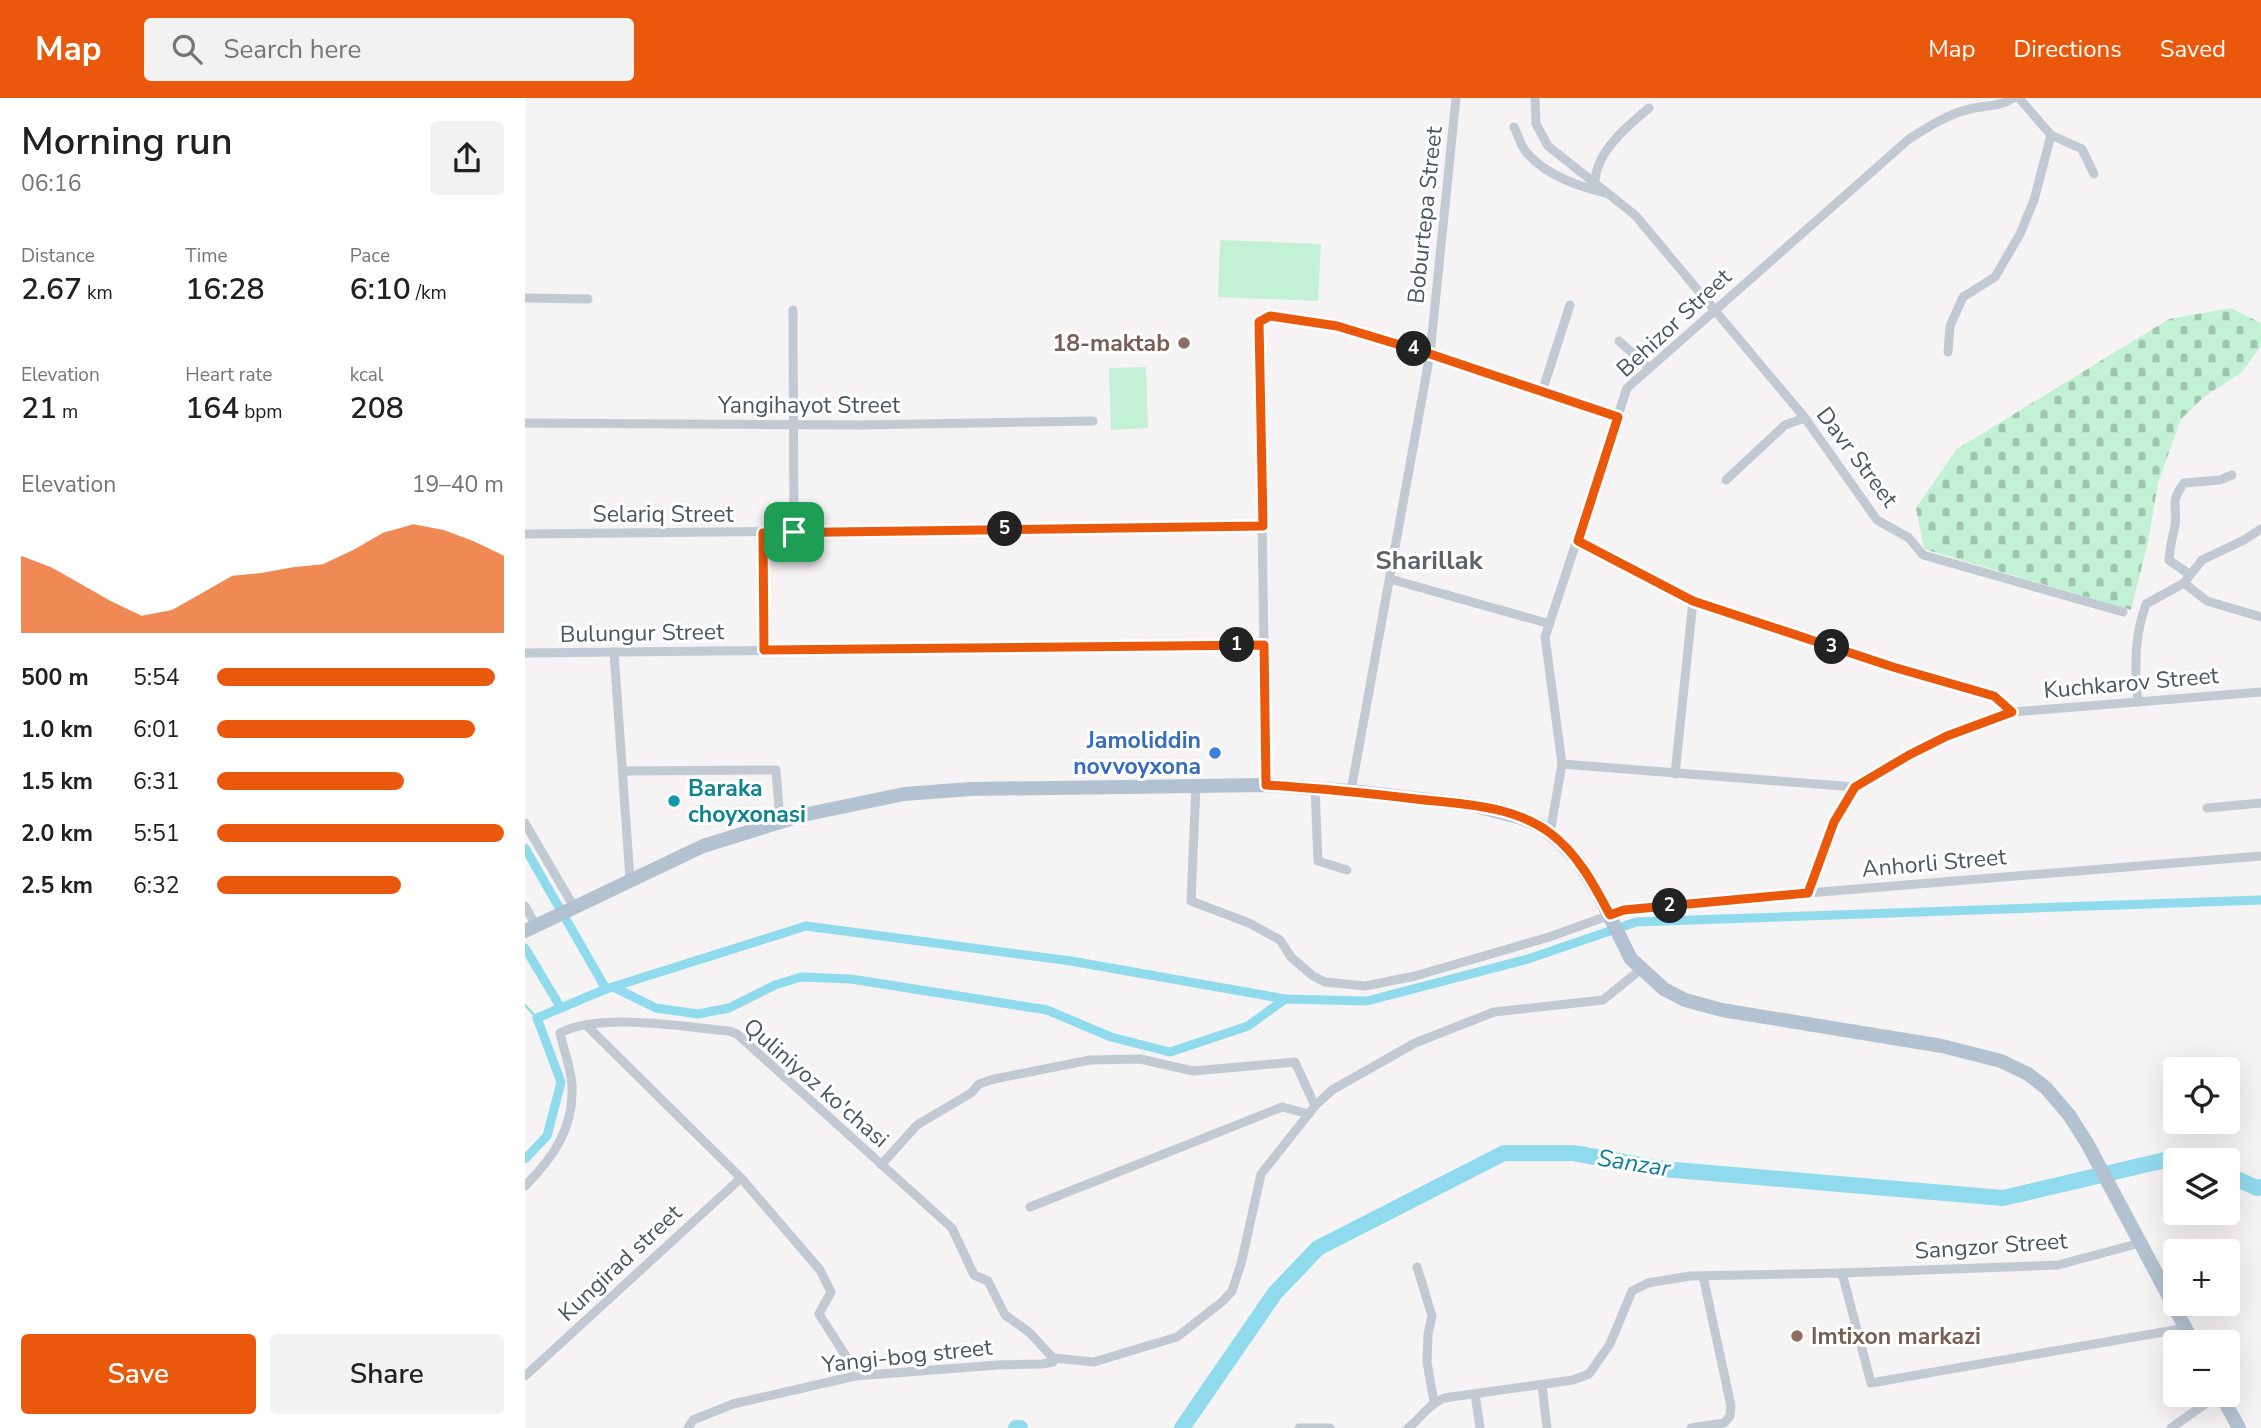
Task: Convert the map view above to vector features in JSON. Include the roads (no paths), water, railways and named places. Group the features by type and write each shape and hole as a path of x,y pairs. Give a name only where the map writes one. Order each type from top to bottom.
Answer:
{"main road":[{"path":"534,927 703,846 780,821 870,799 938,790 1266,785 1351,791 1493,809 1532,822 1550,833 1578,861 1610,915 1623,947 1640,970 1657,985 1679,997 1722,1010 1943,1046 2001,1061 2028,1074 2046,1088 2069,1115 2087,1143 2186,1328"},
{"path":"2227,1407 2239,1428"}],"street":[{"name":"Boburtepa Street","path":"1351,791 1430,354 1457,98"},
{"name":"Davr Street","path":"1535,98 1536,124 1548,146 1635,215 1804,418 1877,520 1909,538 1923,555 2123,612"},
{"name":"Behizor Street","path":"1550,833 1562,764 1545,637 1627,388 1909,139 1958,113 2005,104 2013,98"},
{"path":"2019,98 2051,135 2082,149 2094,174"},
{"path":"1595,183 1595,170 1602,158 1629,124 1650,108"},
{"path":"1514,127 1525,151 1539,163 1580,187 1607,193"},
{"path":"1948,352 1950,326 1963,297 1995,277 2020,233 2034,200 2051,135"},
{"path":"525,298 588,299"},
{"path":"1542,392 1570,305"},
{"path":"793,310 794,532"},
{"path":"1266,785 1259,322 1270,316 1337,326 1618,417"},
{"path":"1619,341 1649,368"},
{"path":"1725,480 1785,425 1804,418"},
{"name":"Yangihayot Street","path":"525,423 1093,421"},
{"path":"2232,475 2220,480 2184,483 2175,495 2175,526 2170,540 2169,560 2207,601 2261,617"},
{"name":"Selariq Street","path":"525,534 1263,526"},
{"path":"2138,702 2134,673 2140,622 2146,604 2187,579 2202,560 2261,529"},
{"path":"763,533 764,650"},
{"name":"Kuchkarov Street","path":"1578,541 1693,601 1893,667 1994,696 2012,712 2261,692"},
{"path":"1390,579 1550,624"},
{"path":"1675,774 1693,601"},
{"name":"Bulungur Street","path":"525,653 1264,645"},
{"path":"614,652 630,879"},
{"path":"1808,893 1834,822 1855,787 1947,736 2012,712"},
{"path":"1562,764 1855,787"},
{"path":"622,771 776,771 780,821"},
{"name":"Anhorli Street","path":"1196,786 1191,901 1249,923 1280,940 1291,957 1313,976 1325,982 1365,986 1415,976 1549,937 1624,910 2261,856"},
{"path":"1315,788 1318,861 1347,870"},
{"path":"2207,808 2261,803"},
{"path":"525,823 573,907"},
{"path":"525,906 534,927"},
{"name":"Yangi-bog street","path":"688,1428 693,1420 733,1404 855,1376 961,1367 1042,1364 1053,1362 1053,1358 1094,1362 1177,1337 1232,1291 1241,1264 1261,1174 1312,1110 1332,1090 1415,1043 1494,1012 1603,1000 1640,970"},
{"name":"Quliniyoz ko'chasi","path":"586,1025 608,1022 729,1031 737,1034 952,1228 974,1275 988,1281 1005,1315 1029,1332 1053,1358"},
{"path":"525,1186 545,1166 560,1144 567,1121 572,1087 560,1033 586,1025 741,1178 820,1270 830,1296 819,1314 849,1361 855,1376"},
{"path":"881,1165 917,1125 971,1093 979,1084 994,1079 1090,1060 1140,1059 1193,1072 1295,1062 1312,1110 1282,1107 1030,1208"},
{"name":"Kungirad street","path":"525,1376 741,1178"},
{"name":"Sangzor Street","path":"1434,1402 1444,1398 1573,1380 1589,1374 1610,1344 1632,1291 1648,1283 1703,1276 2059,1265 2140,1243"},
{"path":"1408,1428 1434,1402 1427,1362 1432,1317 1417,1267"},
{"path":"1842,1273 1871,1383 2186,1328"},
{"path":"1692,1428 1724,1423 1730,1416 1731,1406 1703,1276"},
{"path":"1542,1385 1547,1428"},
{"path":"1475,1394 1480,1428"},
{"path":"2171,1428 2202,1407"},
{"path":"1299,1428 1330,1428"}],"waterway":[{"path":"525,848 606,989"},
{"path":"525,1159 547,1136 561,1082 537,1018 606,989 806,926 1071,961 1285,999 1367,1001 1528,959 1636,922 2261,900"},
{"path":"525,948 561,1008"},
{"path":"613,987 656,1008 698,1014 729,1008 775,985 801,977 851,979 1047,1010 1111,1037 1170,1052 1248,1026 1285,999"},
{"path":"525,1005 537,1018"},
{"name":"Sanzar","path":"1182,1428 1275,1293 1318,1248 1504,1153 1573,1153 1663,1169 2003,1198 2163,1160"},
{"name":"Sanzar","path":"2240,1180 2257,1188 2261,1187"}],"place":[{"name":"18-maktab","path":"1184,343"},
{"name":"Jamoliddin novvoyxona","path":"1215,753"},
{"name":"Baraka choyxonasi","path":"674,801"},
{"name":"Imtixon markazi","path":"1797,1336"}],"district":[{"name":"Sharillak","path":"1429,560"}]}
